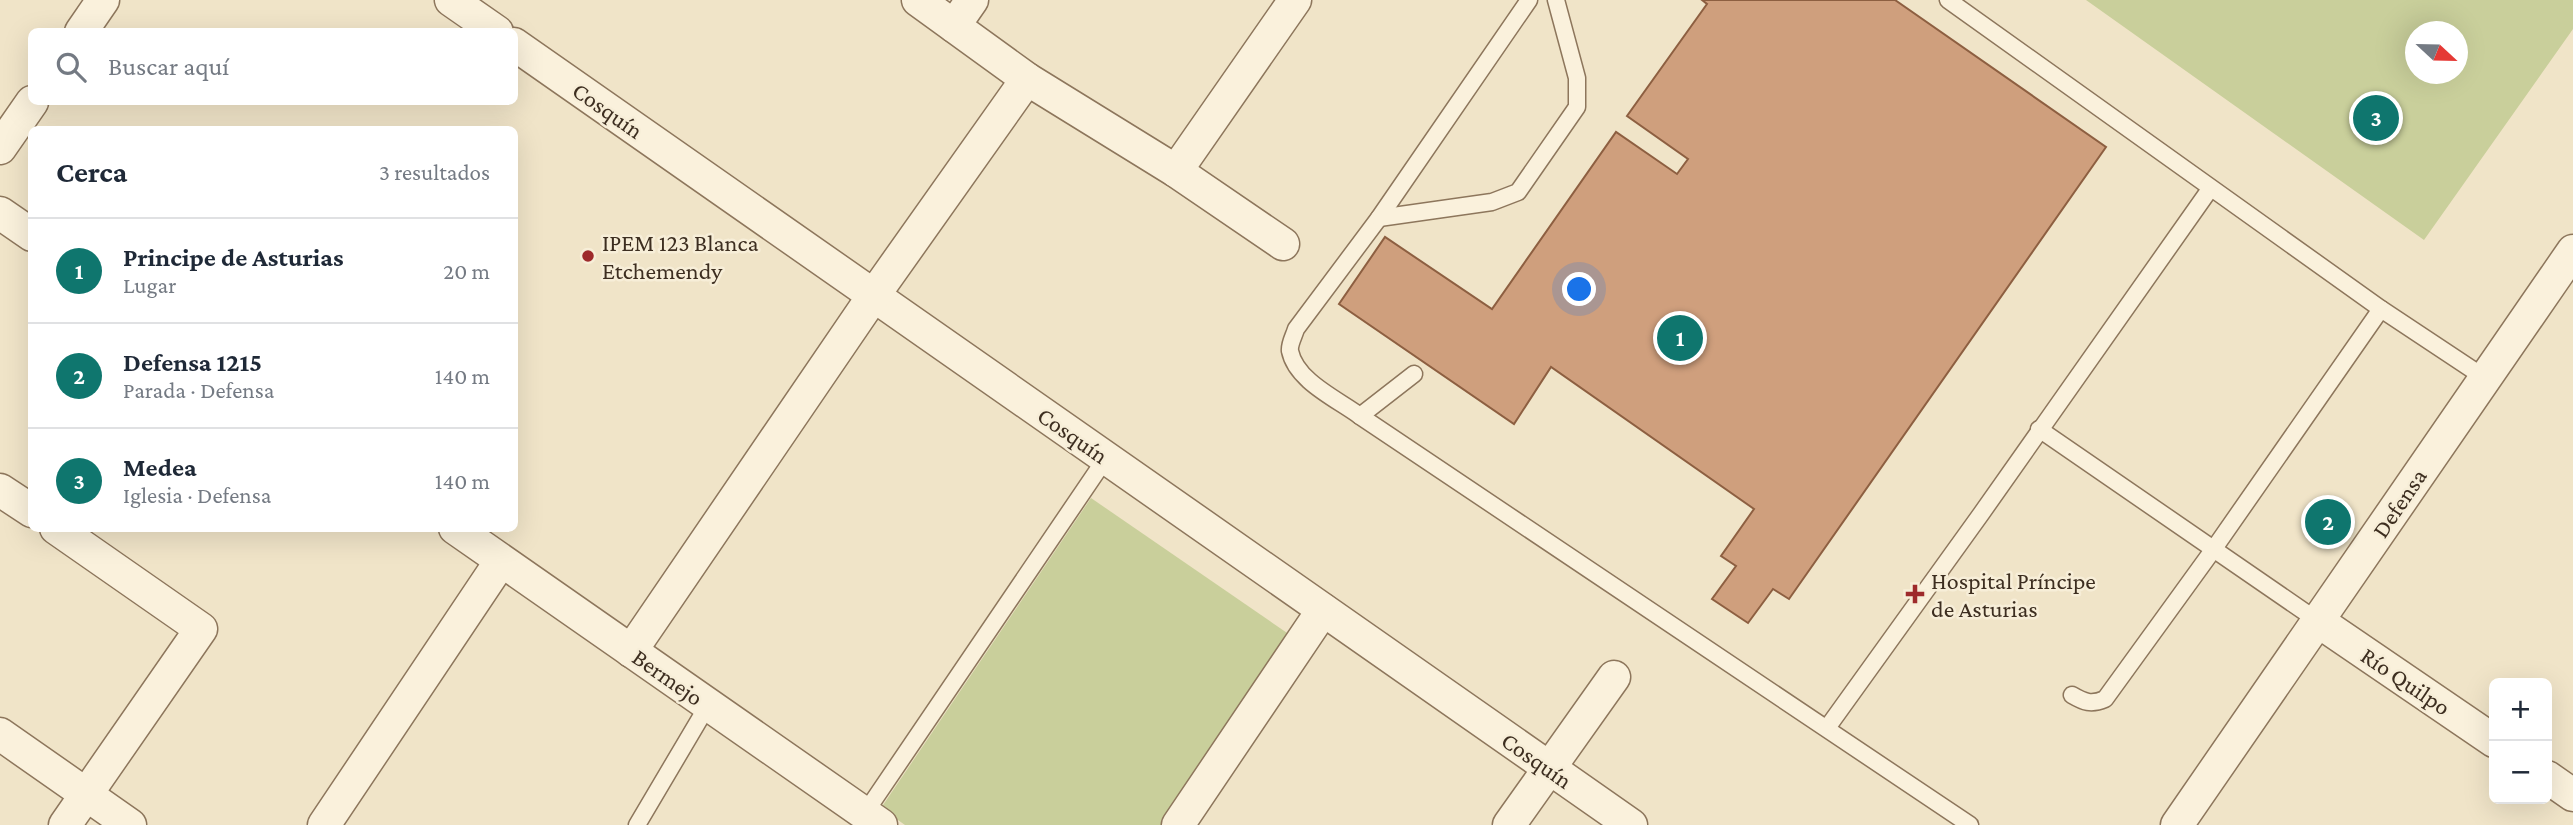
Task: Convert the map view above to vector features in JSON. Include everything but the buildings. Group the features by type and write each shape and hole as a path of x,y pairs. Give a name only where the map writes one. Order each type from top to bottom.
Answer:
{"street":[{"path":"84,28 103,0"},
{"path":"452,0 490,28"},
{"path":"918,0 1027,79 1176,171 1283,244"},
{"path":"954,26 972,0"},
{"path":"1176,171 1295,0"},
{"name":"Cosquín","path":"518,47 1631,825"},
{"path":"631,651 874,295 1027,79"},
{"path":"0,148 30,105"},
{"path":"0,213 28,231"},
{"name":"Defensa","path":"2177,825 2573,251"},
{"path":"0,489 28,508"},
{"path":"62,532 201,629 65,825"},
{"name":"Bermejo","path":"461,532 873,819"},
{"path":"324,825 501,561"},
{"path":"1178,825 1323,610"},
{"name":"Río Quilpo","path":"2318,621 2489,738"},
{"path":"1509,825 1614,677"},
{"path":"0,734 130,825"},
{"path":"2552,780 2573,795"}],"lane":[{"path":"1528,0 1379,218 1296,329 1289,348 1296,366 1309,380 1360,416 1970,825"},
{"path":"1379,218 1492,202 1518,192 1577,107 1577,78 1556,0"},
{"path":"1948,0 2210,189 2485,378"},
{"path":"1826,728 2210,189"},
{"path":"2072,695 2084,702 2096,703 2105,699 2381,309"},
{"path":"1360,416 1414,374"},
{"path":"2039,429 2318,621"},
{"path":"873,819 1106,458"},
{"path":"637,825 708,705"}],"green space":[{"path":"2086,0 2573,0 2573,29 2424,240"},
{"path":"1091,498 1293,637 1165,825 905,825 881,808"}],"place":[{"name":"Medea","path":"2376,118"},
{"name":"IPEM 123 Blanca Etchemendy","path":"588,256"},
{"name":"Principe de Asturias","path":"1680,338"},
{"name":"Defensa 1215","path":"2328,522"},
{"name":"Hospital Príncipe de Asturias","path":"1915,594"}]}
